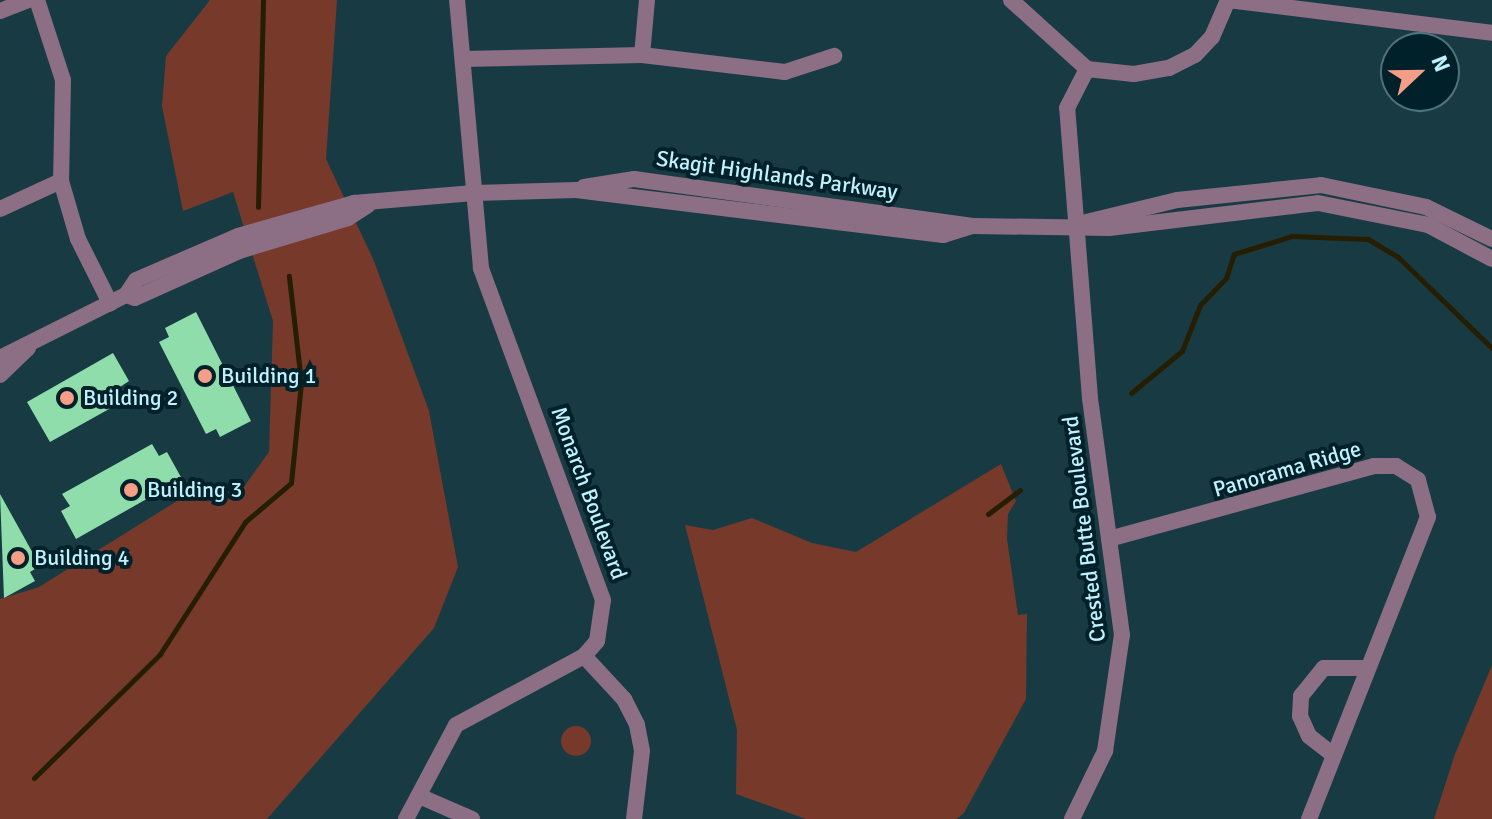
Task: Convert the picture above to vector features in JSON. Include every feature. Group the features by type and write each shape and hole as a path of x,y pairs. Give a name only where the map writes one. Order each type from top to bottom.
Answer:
{"street":[{"path":"0,11 29,0"},
{"path":"37,0 63,80 61,181 78,239 118,299"},
{"name":"Monarch Boulevard","path":"457,0 481,268 600,580 597,641 584,656"},
{"path":"642,55 647,0"},
{"path":"1011,0 1087,69 1134,74 1169,68 1212,37 1228,0 1492,33"},
{"path":"463,59 642,55 785,72 834,56"},
{"name":"Crested Butte Boulevard","path":"1072,819 1105,751 1114,711 1122,635 1109,539 1067,108 1087,69"},
{"name":"Skagit Highlands Parkway","path":"0,358 29,347 118,299 135,298 239,251 348,218 368,205 474,193 576,190 634,179 973,226 1077,225 1109,228 1318,203 1390,213 1492,259"},
{"path":"0,209 61,181"},
{"name":"Skagit Highlands Parkway","path":"1077,225 1177,200 1321,185 1426,207 1492,239"},
{"name":"Skagit Highlands Parkway","path":"0,375 29,347"},
{"name":"Panorama Ridge","path":"1109,539 1374,466 1408,472 1425,491 1428,517 1332,754 1309,819"},
{"path":"406,819 456,725 584,656 624,699 637,725 642,751 634,819"},
{"path":"1332,754 1309,736 1300,716 1301,696 1324,668 1368,668"},
{"path":"419,796 472,819"}],"shaded area":[{"path":"210,0 337,0 326,159 374,261 429,411 458,567 434,628 267,819 0,819 0,599 39,587 177,501 243,488 269,452 273,321 233,192 183,211 162,106 166,56"},
{"path":"1001,464 1016,501 1008,514 1007,539 1018,615 1027,614 1026,699 964,813 957,819 806,819 736,794 737,730 685,525 713,530 752,518 812,543 856,552"},
{"path":"1492,665 1492,819 1434,819 1455,754"},
{"path":"576,726 587,730 591,741 587,752 576,756 565,752 561,741 565,730"}],"building":[{"name":"Building 1","path":"196,312 251,421 220,437 216,429 206,434 159,342 169,337 165,328"},
{"name":"Building 2","path":"113,353 129,381 120,387 127,399 50,442 27,402"},
{"name":"Building 3","path":"152,444 159,456 167,452 182,479 76,539 61,511 70,506 62,494"},
{"name":"Building 4","path":"0,494 40,566 30,572 35,581 4,598"}],"waterway":[{"path":"258,207 263,0"},
{"path":"1131,393 1182,351 1200,305 1226,278 1234,254 1292,236 1368,239 1398,257 1492,348"},
{"path":"34,778 160,654 245,522 291,483 301,382 289,276"},
{"path":"988,514 1020,490"}],"place":[{"name":"Building 1","path":"205,376"},
{"name":"Building 2","path":"67,398"},
{"name":"Building 3","path":"131,490"},
{"name":"Building 4","path":"18,558"}]}
